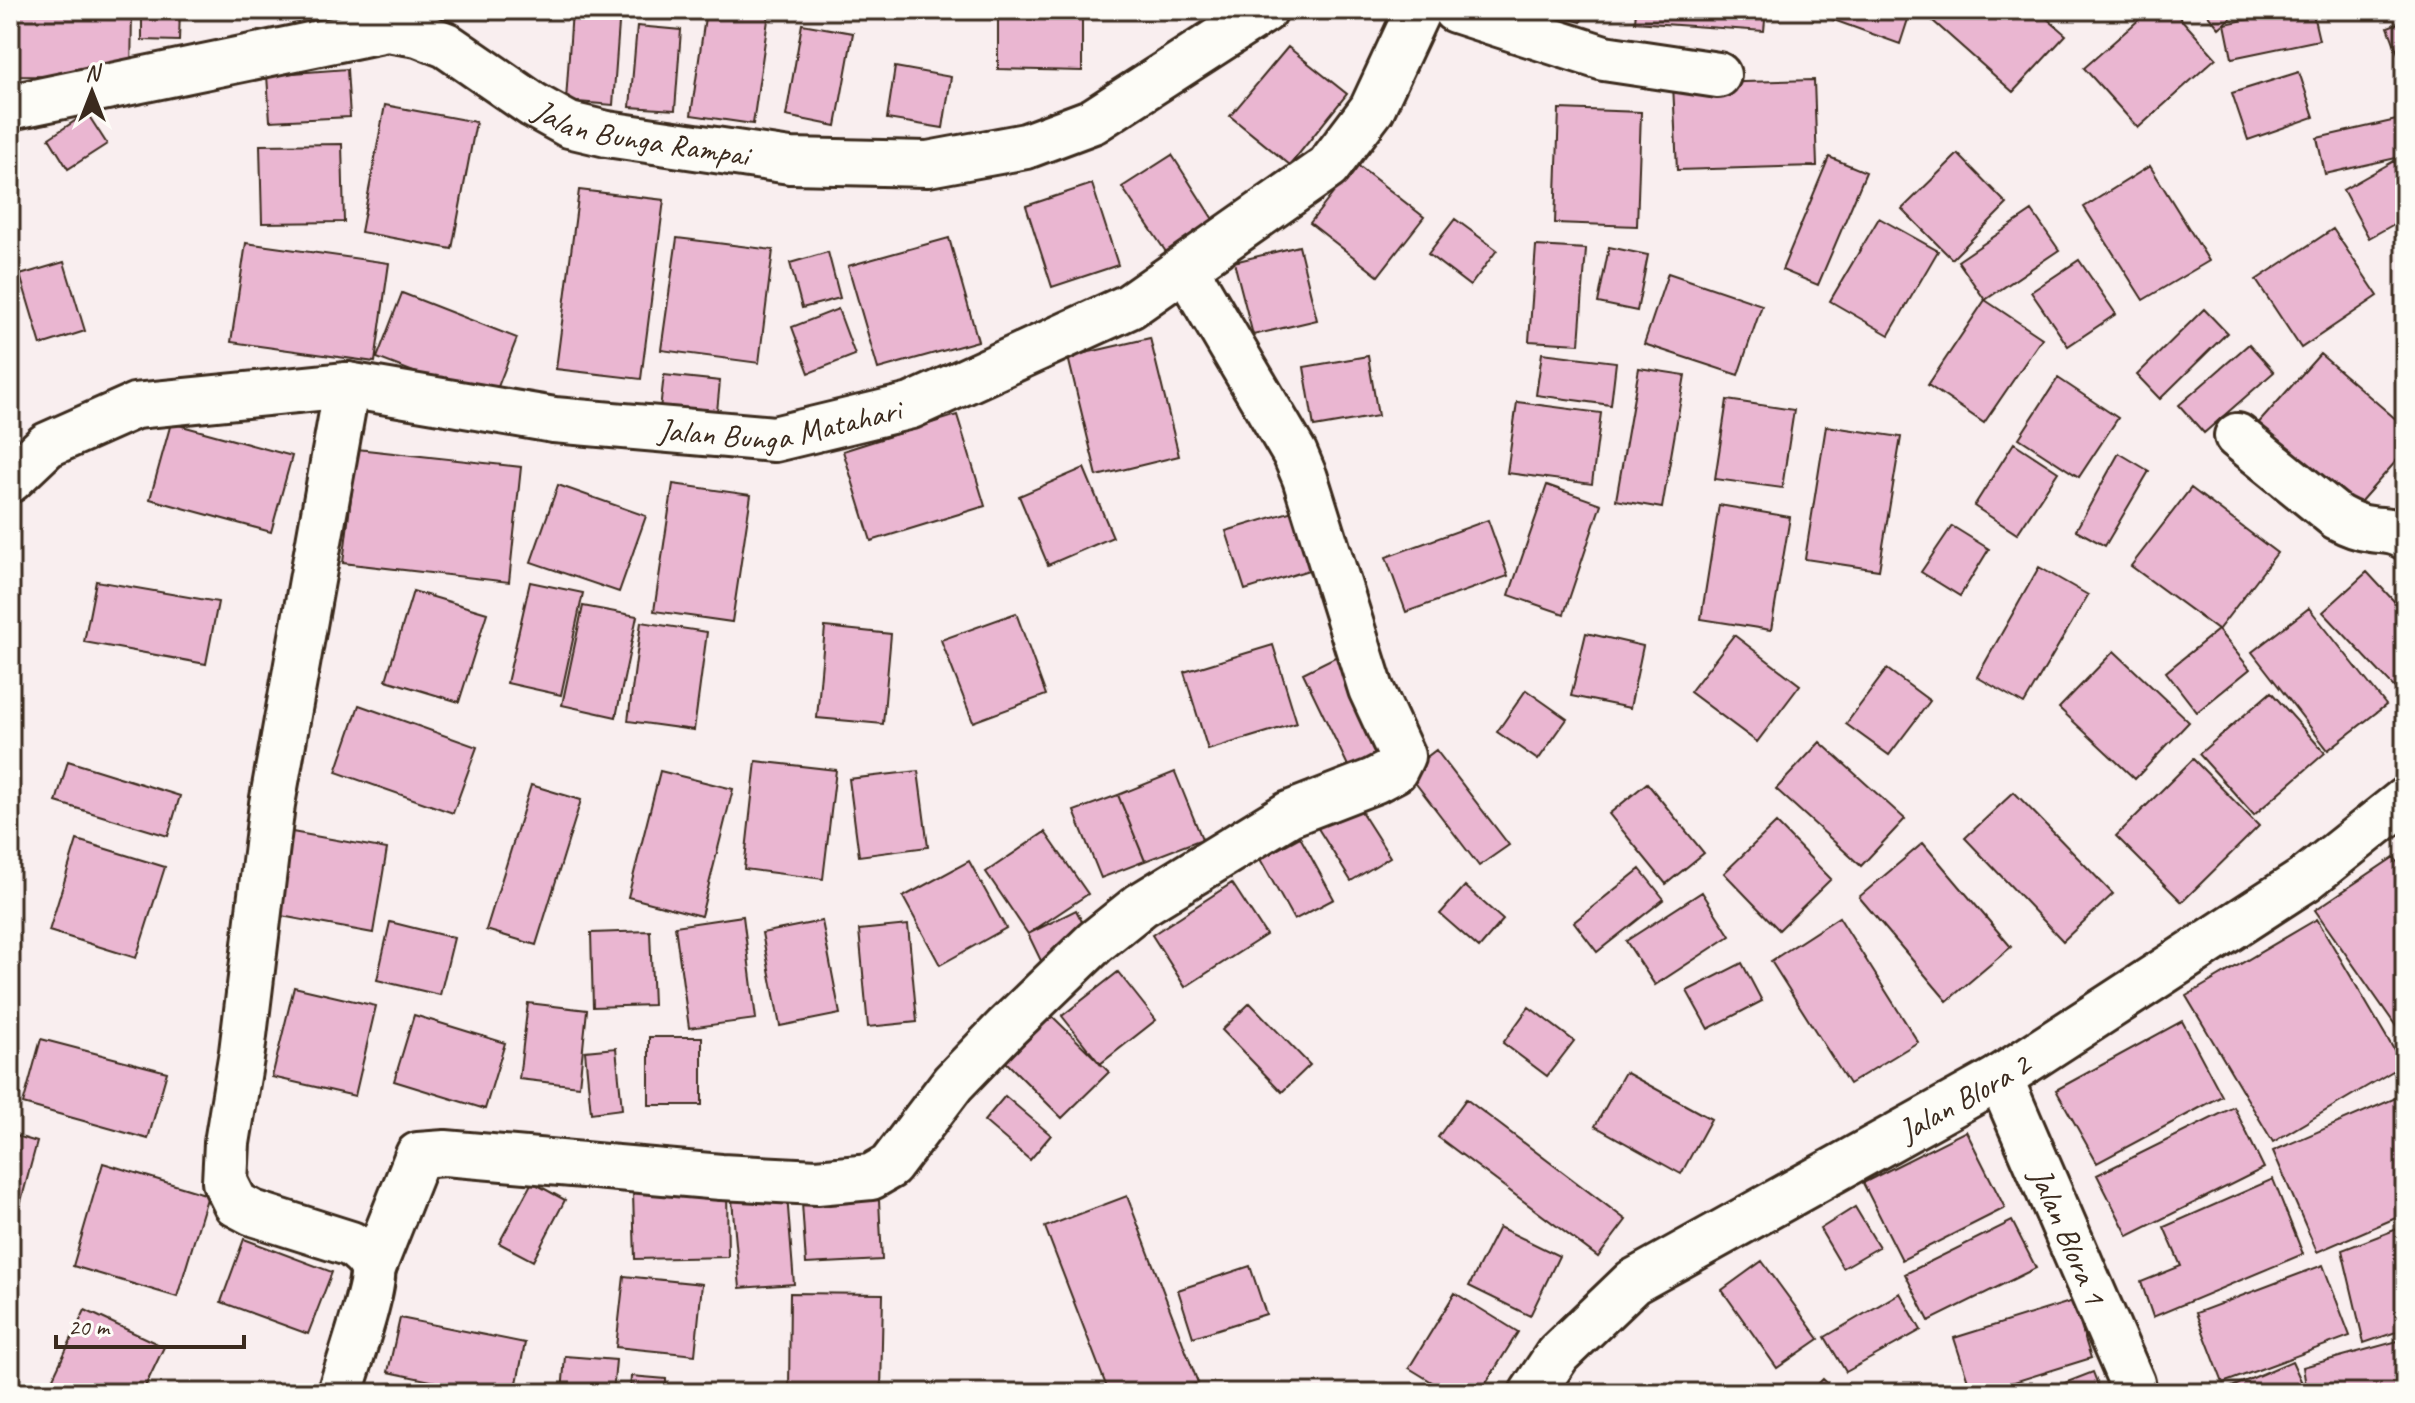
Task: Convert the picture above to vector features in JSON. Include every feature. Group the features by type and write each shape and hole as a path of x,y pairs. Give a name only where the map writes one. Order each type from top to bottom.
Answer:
{"street":[{"name":"Jalan Bunga Rampai","path":"10,107 387,29 418,34 446,45 533,105 569,125 607,134 790,161 928,164 1026,146 1093,121 1265,10"},
{"name":"Jalan Bunga Matahari","path":"10,480 47,445 135,406 347,385 554,420 774,439 911,406 1130,306 1328,167 1372,109 1418,10"},
{"path":"1455,10 1604,58 1718,75"},
{"path":"340,1393 371,1288 373,1268 418,1155 445,1153 721,1177 817,1182 871,1177 890,1166 953,1083 1006,1028 1095,942 1141,905 1289,814 1395,770 1402,756 1371,689 1305,478 1276,419 1186,269"},
{"path":"347,385 272,804 242,1052 227,1143 225,1182 236,1204 253,1213 351,1244 363,1253 373,1268"},
{"path":"2237,436 2337,517 2351,525 2390,530 2405,537"},
{"name":"Jalan Blora 2","path":"1532,1393 1558,1354 1633,1282 2000,1078 2306,879 2405,800"},
{"name":"Jalan Blora 1","path":"2000,1078 2134,1393"}],"building":[{"path":"18,10 132,10 131,77 17,76"},
{"path":"142,10 180,10 179,41 142,40"},
{"path":"572,10 620,10 613,105 566,101"},
{"path":"706,10 769,13 753,124 691,115"},
{"path":"998,10 1082,10 1082,71 998,69"},
{"path":"1541,10 1585,10 1581,22"},
{"path":"1636,10 1766,10 1764,31 1635,22"},
{"path":"1806,10 1911,10 1900,44"},
{"path":"1928,10 2037,10 2066,35 2013,92 1924,13"},
{"path":"2150,10 2173,10 2216,58 2138,128 2084,68"},
{"path":"2204,10 2240,10 2219,28"},
{"path":"2292,10 2312,10 2319,40 2232,58 2225,24"},
{"path":"2405,20 2405,72 2388,27"},
{"path":"802,24 853,33 836,126 786,116"},
{"path":"637,26 681,30 675,110 630,107"},
{"path":"1288,47 1347,94 1290,165 1230,116"},
{"path":"895,67 951,77 943,128 887,119"},
{"path":"347,69 350,117 270,121 267,75"},
{"path":"2299,72 2314,117 2248,140 2232,93"},
{"path":"1814,80 1817,166 1677,170 1673,84"},
{"path":"385,105 476,122 452,249 361,232"},
{"path":"1559,109 1641,112 1637,226 1555,223"},
{"path":"87,113 107,144 68,169 49,138"},
{"path":"2405,118 2405,156 2325,174 2317,138"},
{"path":"342,144 344,222 262,223 260,145"},
{"path":"1958,154 2007,204 1952,259 1902,209"},
{"path":"1172,155 1214,221 1166,252 1122,187"},
{"path":"1829,157 1866,172 1818,285 1782,270"},
{"path":"2394,161 2405,180 2405,218 2369,238 2343,190"},
{"path":"1356,164 1424,217 1378,276 1310,223"},
{"path":"2150,166 2209,261 2143,300 2084,207"},
{"path":"1092,184 1118,265 1052,287 1026,206"},
{"path":"579,190 664,200 641,379 556,369"},
{"path":"2032,211 2059,250 1985,300 1958,261"},
{"path":"1879,218 1938,251 1889,335 1830,301"},
{"path":"1455,219 1497,250 1470,286 1428,254"},
{"path":"2333,229 2378,296 2301,348 2256,280"},
{"path":"677,238 773,250 759,363 661,350"},
{"path":"949,238 978,341 878,369 848,266"},
{"path":"246,243 389,263 375,362 231,342"},
{"path":"1299,246 1317,320 1253,335 1234,262"},
{"path":"1536,246 1586,249 1579,344 1529,341"},
{"path":"1609,247 1648,255 1637,311 1598,303"},
{"path":"828,252 840,298 802,308 790,263"},
{"path":"2079,260 2116,314 2068,346 2031,292"},
{"path":"64,262 85,331 41,345 20,275"},
{"path":"1668,273 1762,305 1738,375 1644,344"},
{"path":"402,293 517,338 492,402 377,358"},
{"path":"1985,300 2042,338 1984,423 1928,385"},
{"path":"838,309 855,355 809,373 792,327"},
{"path":"2204,309 2227,333 2160,399 2137,375"},
{"path":"1150,338 1179,456 1097,476 1068,357"},
{"path":"2249,344 2274,372 2204,433 2179,405"},
{"path":"1542,353 1616,362 1611,405 1536,395"},
{"path":"2320,354 2405,427 2405,451 2353,510 2256,426"},
{"path":"1368,356 1378,416 1314,427 1304,367"},
{"path":"1639,368 1685,375 1662,508 1616,500"},
{"path":"664,375 720,381 715,432 658,426"},
{"path":"2058,378 2118,418 2079,477 2019,438"},
{"path":"1727,400 1794,410 1782,488 1715,479"},
{"path":"1517,402 1601,413 1592,484 1507,473"},
{"path":"957,415 985,506 871,541 843,451"},
{"path":"171,423 292,456 271,532 150,499"},
{"path":"1826,426 1901,437 1879,570 1805,559"},
{"path":"2014,443 2058,472 2017,534 1974,506"},
{"path":"357,449 521,467 509,582 343,563"},
{"path":"2119,453 2149,471 2105,546 2076,530"},
{"path":"1084,468 1113,537 1048,565 1019,496"},
{"path":"673,484 751,495 732,622 654,611"},
{"path":"558,485 646,516 619,592 531,562"},
{"path":"1547,485 1601,504 1564,614 1509,595"},
{"path":"2191,488 2277,553 2218,630 2131,566"},
{"path":"1719,505 1790,517 1771,630 1701,619"},
{"path":"1296,510 1315,568 1245,590 1226,531"},
{"path":"1488,520 1508,576 1406,612 1386,557"},
{"path":"1952,526 1989,549 1960,596 1921,572"},
{"path":"2039,567 2088,595 2024,704 1977,677"},
{"path":"2367,572 2405,613 2405,699 2323,612"},
{"path":"96,581 218,602 206,664 84,642"},
{"path":"530,582 583,593 561,695 507,683"},
{"path":"413,591 487,613 459,702 386,680"},
{"path":"583,606 637,616 616,717 562,705"},
{"path":"2309,608 2386,705 2328,750 2252,652"},
{"path":"1016,613 1046,695 973,722 941,640"},
{"path":"641,622 707,632 694,730 628,721"},
{"path":"825,627 891,634 883,724 817,718"},
{"path":"2218,630 2250,669 2197,712 2166,672"},
{"path":"1586,633 1643,646 1630,708 1571,696"},
{"path":"1734,635 1800,685 1757,742 1690,692"},
{"path":"1273,645 1297,723 1208,750 1184,672"},
{"path":"2114,651 2189,722 2135,779 2059,708"},
{"path":"1341,654 1390,756 1352,774 1303,673"},
{"path":"1887,669 1930,701 1889,755 1846,724"},
{"path":"1526,690 1567,719 1538,760 1497,732"},
{"path":"2271,692 2325,753 2254,815 2199,754"},
{"path":"359,705 477,747 453,813 336,772"},
{"path":"1820,742 1905,819 1861,866 1776,789"},
{"path":"1436,750 1509,845 1479,866 1407,772"},
{"path":"2193,759 2259,826 2182,902 2116,836"},
{"path":"68,761 180,796 168,836 56,802"},
{"path":"756,761 836,770 823,879 744,869"},
{"path":"660,771 733,789 701,916 628,897"},
{"path":"918,771 928,847 859,856 849,779"},
{"path":"1175,772 1202,839 1145,861 1118,795"},
{"path":"1647,783 1704,853 1666,884 1609,814"},
{"path":"531,785 581,800 536,945 486,930"},
{"path":"2014,792 2113,894 2063,941 1965,838"},
{"path":"1118,795 1145,861 1101,878 1074,811"},
{"path":"1352,797 1390,857 1351,881 1314,822"},
{"path":"1776,823 1831,879 1779,930 1724,873"},
{"path":"281,830 387,849 373,933 265,913"},
{"path":"1045,832 1088,894 1028,934 986,872"},
{"path":"1300,837 1334,899 1294,920 1260,859"},
{"path":"77,840 165,867 136,958 49,931"},
{"path":"1923,843 2011,947 1947,1001 1859,897"},
{"path":"2394,857 2405,873 2405,1039 2315,910"},
{"path":"969,861 1006,928 940,965 903,897"},
{"path":"1640,869 1664,899 1597,952 1574,922"},
{"path":"1232,883 1266,935 1185,987 1152,935"},
{"path":"1465,886 1503,920 1479,948 1440,914"},
{"path":"1702,892 1730,936 1655,985 1626,941"},
{"path":"1076,910 1090,937 1045,969 1028,934"},
{"path":"743,916 756,1019 689,1028 675,926"},
{"path":"1839,917 1918,1042 1849,1084 1771,961"},
{"path":"2317,919 2403,1065 2273,1142 2186,996"},
{"path":"822,921 840,1014 780,1026 762,933"},
{"path":"390,922 454,938 440,995 377,980"},
{"path":"908,925 917,1022 868,1027 859,930"},
{"path":"650,931 653,1005 593,1007 591,933"},
{"path":"1742,963 1762,1001 1708,1029 1687,991"},
{"path":"1118,972 1156,1020 1100,1064 1062,1016"},
{"path":"294,987 376,1006 355,1096 272,1077"},
{"path":"528,1003 587,1010 579,1086 519,1079"},
{"path":"1250,1003 1310,1065 1282,1092 1222,1030"},
{"path":"1529,1007 1574,1041 1547,1076 1503,1043"},
{"path":"414,1015 505,1043 485,1109 394,1081"},
{"path":"1051,1015 1109,1072 1062,1118 1005,1061"},
{"path":"2182,1021 2222,1096 2097,1163 2056,1090"},
{"path":"649,1037 702,1037 702,1105 649,1105"},
{"path":"41,1039 167,1072 148,1139 23,1104"},
{"path":"616,1048 622,1109 591,1113 585,1051"},
{"path":"1625,1072 1711,1119 1681,1174 1595,1126"},
{"path":"2405,1094 2405,1214 2317,1252 2273,1151"},
{"path":"1005,1096 1051,1135 1030,1160 984,1121"},
{"path":"1466,1099 1626,1220 1598,1257 1438,1137"},
{"path":"2234,1107 2264,1168 2128,1236 2097,1175"},
{"path":"1966,1131 2005,1208 1902,1260 1863,1183"},
{"path":"10,1134 37,1142 16,1220 10,1218"},
{"path":"103,1163 208,1195 177,1297 73,1266"},
{"path":"2273,1179 2303,1254 2153,1317 2141,1282 2181,1266 2164,1227"},
{"path":"532,1182 565,1200 533,1261 499,1243"},
{"path":"727,1190 728,1257 635,1259 633,1193"},
{"path":"787,1195 794,1284 740,1288 732,1200"},
{"path":"1127,1196 1198,1383 1170,1393 1109,1393 1045,1227"},
{"path":"879,1200 882,1260 806,1264 802,1203"},
{"path":"1855,1207 1879,1247 1843,1268 1820,1229"},
{"path":"2012,1221 2036,1268 1929,1321 1905,1274"},
{"path":"2405,1226 2405,1329 2364,1343 2342,1250"},
{"path":"1499,1227 1559,1256 1530,1316 1469,1286"},
{"path":"244,1239 332,1272 308,1334 221,1302"},
{"path":"1762,1261 1819,1339 1777,1368 1722,1290"},
{"path":"2323,1265 2350,1336 2223,1383 2196,1313"},
{"path":"1250,1266 1266,1314 1193,1337 1178,1290"},
{"path":"624,1276 702,1284 695,1355 616,1347"},
{"path":"790,1293 883,1294 881,1393 789,1393"},
{"path":"1455,1293 1518,1332 1480,1393 1450,1393 1409,1368"},
{"path":"1900,1293 1921,1330 1846,1372 1825,1337"},
{"path":"2073,1301 2091,1358 1972,1393 1954,1338"},
{"path":"85,1310 164,1347 142,1393 69,1393 50,1384"},
{"path":"400,1318 525,1343 515,1393 488,1393 388,1372"},
{"path":"2405,1339 2405,1393 2307,1393 2303,1367"},
{"path":"565,1356 616,1360 613,1393 562,1393"},
{"path":"2292,1361 2302,1383 2278,1393 2218,1393"},
{"path":"2093,1372 2101,1393 2039,1393"},
{"path":"631,1376 666,1379 666,1393 630,1393"},
{"path":"1823,1379 1838,1393 1809,1393"}]}
